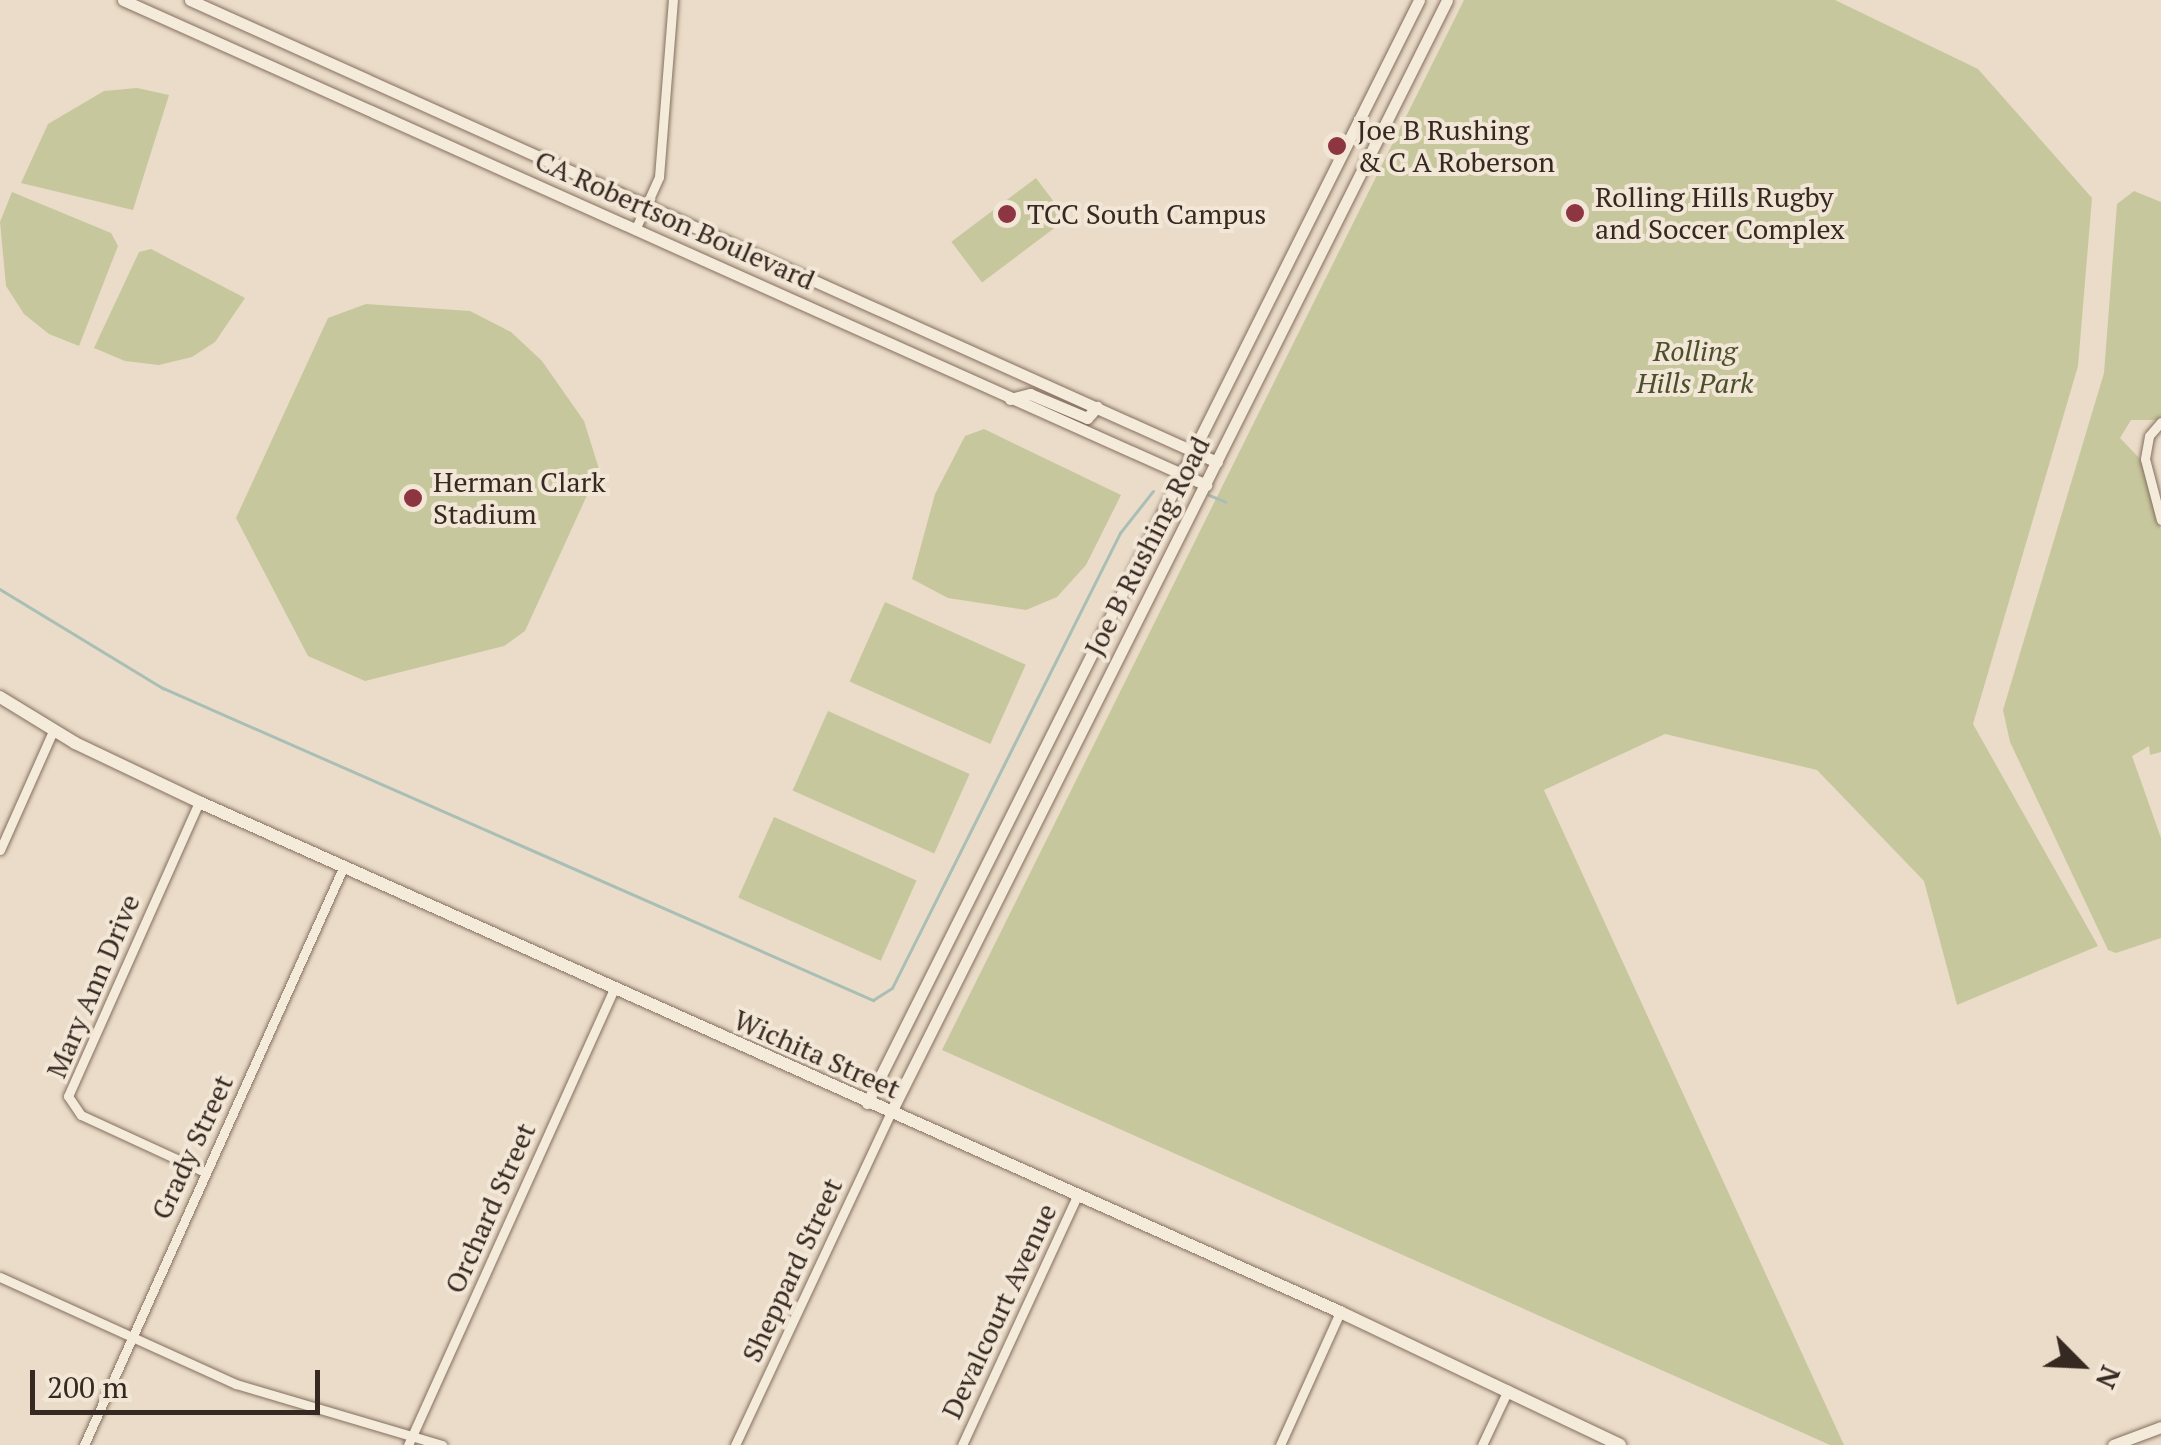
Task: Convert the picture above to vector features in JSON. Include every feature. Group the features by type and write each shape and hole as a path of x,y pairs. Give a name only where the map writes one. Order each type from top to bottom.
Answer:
{"main road":[{"name":"Wichita Street","path":"0,697 53,730 199,802 1340,1312 1620,1445"}],"street":[{"name":"CA Robertson Boulevard","path":"123,0 1206,485"},
{"path":"160,16 166,0"},
{"name":"CA Robertson Boulevard","path":"190,0 1217,462"},
{"path":"636,230 660,172 673,0"},
{"path":"1422,0 1445,4"},
{"name":"Joe B Rushing Road","path":"866,1103 1422,0"},
{"name":"Joe B Rushing Road","path":"890,1114 1445,4"},
{"path":"341,98 352,74"},
{"path":"1333,172 1355,184"},
{"path":"814,310 823,288"},
{"path":"941,369 952,344"},
{"path":"1010,399 1030,394 1087,418 1096,407"},
{"path":"2161,422 2149,436 2145,460 2161,520"},
{"path":"0,850 53,730"},
{"name":"Mary Ann Drive","path":"199,802 68,1096 81,1115 205,1172"},
{"name":"Grady Street","path":"84,1445 342,868"},
{"name":"Orchard Street","path":"410,1440 614,990"},
{"name":"Sheppard Street","path":"735,1445 890,1114"},
{"name":"Devalcourt Avenue","path":"962,1445 1077,1196"},
{"path":"0,1277 236,1384 410,1440 442,1445"},
{"path":"1280,1445 1340,1312"},
{"path":"1482,1445 1508,1390"},
{"path":"2113,1445 2161,1427"}],"green space":[{"name":"Rolling Hills Park","path":"1464,0 1835,0 1978,69 2092,198 2078,366 1973,724 2098,946 1957,1005 1924,881 1817,770 1665,734 1544,790 1844,1445 1830,1445 942,1050"},
{"path":"137,88 169,95 133,210 21,183 48,124 104,91"},
{"path":"1036,178 1067,219 982,283 951,242"},
{"path":"2134,191 2161,202 2161,420 2131,420 2120,438 2142,461 2161,530 2161,752 2150,755 2149,746 2132,756 2161,838 2161,938 2116,953 2108,950 2010,742 2003,710 2104,373 2117,204"},
{"path":"12,192 111,233 118,246 79,346 49,334 24,314 6,286 0,222"},
{"path":"151,249 245,298 215,342 192,357 159,365 125,361 94,348 139,252"},
{"name":"Herman Clark Stadium","path":"366,304 470,311 511,332 542,361 584,421 599,469 525,631 504,646 365,681 308,656 236,518 328,318"},
{"path":"984,429 1121,495 1086,565 1057,597 1026,610 948,598 912,579 935,494 965,436"},
{"path":"885,602 1026,665 990,744 850,681"},
{"path":"828,711 970,774 934,854 793,790"},
{"path":"774,817 917,880 881,961 738,897"}],"waterway":[{"path":"0,589 163,688 873,1000 892,988 1120,533 1153,491"},
{"path":"1209,495 1226,502"}],"place":[{"name":"Joe B Rushing & C A Roberson","path":"1337,146"},
{"name":"Rolling Hills Rugby and Soccer Complex","path":"1575,213"},
{"name":"TCC South Campus","path":"1007,214"},
{"name":"Herman Clark Stadium","path":"413,498"}]}
